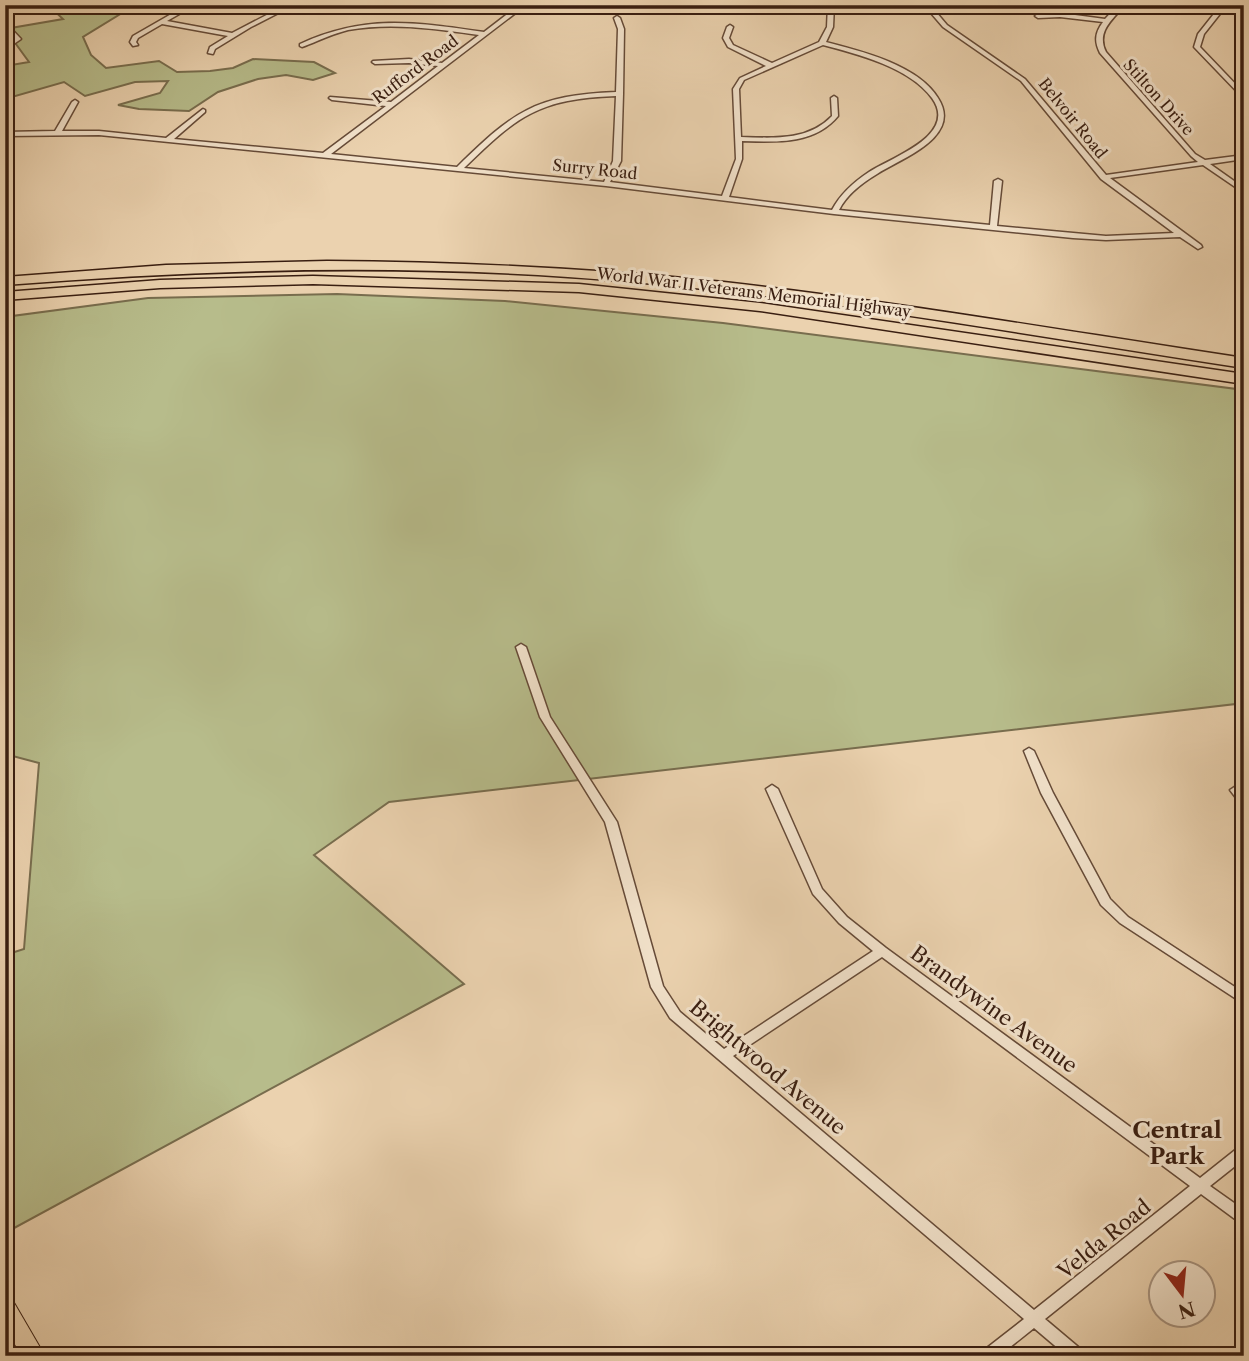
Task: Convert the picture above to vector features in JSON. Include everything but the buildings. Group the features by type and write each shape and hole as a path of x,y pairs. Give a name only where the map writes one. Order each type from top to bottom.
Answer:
{"highway":[{"name":"World War II Veterans Memorial Highway","path":"5,281 139,271 301,265 550,271 747,290 1244,363"},
{"name":"World War II Veterans Memorial Highway","path":"5,296 109,287 365,281 579,288 760,307 1244,379"},
{"path":"5,306 109,287"}],"main road":[{"path":"5,1308 34,1356"}],"street":[{"path":"135,45 135,37 192,5"},
{"path":"211,53 212,48 232,35 291,5"},
{"name":"Rufford Road","path":"324,156 523,5"},
{"path":"822,43 830,27 831,5"},
{"name":"Belvoir Road","path":"927,5 945,26 1023,80 1104,177 1198,247"},
{"path":"1038,16 1060,15 1106,22 1122,5"},
{"path":"1224,5 1201,34 1197,47 1244,97"},
{"path":"606,184 617,161 621,29 617,18"},
{"path":"160,22 232,35"},
{"name":"Stilton Drive","path":"1106,22 1098,37 1103,53 1202,163 1244,191"},
{"path":"5,24 18,39 5,48"},
{"path":"302,45 333,32 380,24 413,24 485,34"},
{"path":"730,27 726,38 730,46 770,65"},
{"path":"724,198 739,159 736,89 742,79 822,43 867,57 909,75 934,95 942,112 940,125 932,138 861,182 840,201 834,212"},
{"path":"375,62 409,61 442,65"},
{"path":"459,169 499,130 524,111 565,98 620,94"},
{"path":"332,98 390,104"},
{"path":"740,139 786,138 811,133 827,125 835,116 834,98"},
{"path":"58,132 75,102"},
{"path":"168,140 203,111"},
{"name":"Surry Road","path":"5,134 58,132 168,140 606,184 834,212 1106,238 1181,235"},
{"path":"1104,177 1244,157"},
{"path":"993,228 998,181"},
{"name":"Brightwood Avenue","path":"521,647 545,717 611,822 657,987 663,1000 675,1015 1079,1356"},
{"path":"1029,751 1047,793 1105,902 1124,920 1244,999"},
{"name":"Brandywine Avenue","path":"772,789 817,891 843,920 1244,1218"},
{"path":"725,1055 882,951"},
{"name":"Velda Road","path":"988,1356 1037,1320 1244,1151"}],"green space":[{"path":"48,5 135,5 83,37 91,55 106,68 159,61 177,72 210,71 233,68 253,59 314,62 335,73 313,80 286,75 258,79 218,92 189,111 139,109 118,105 160,93 168,81 135,82 85,96 64,82 5,99 5,66 29,62 5,29 63,19"},
{"path":"337,294 505,301 723,323 1244,390 1244,703 389,802 314,855 464,984 5,1233 5,955 24,949 39,763 5,754 5,317 148,298"}],"district":[{"name":"Central Park","path":"1177,1143"}]}
